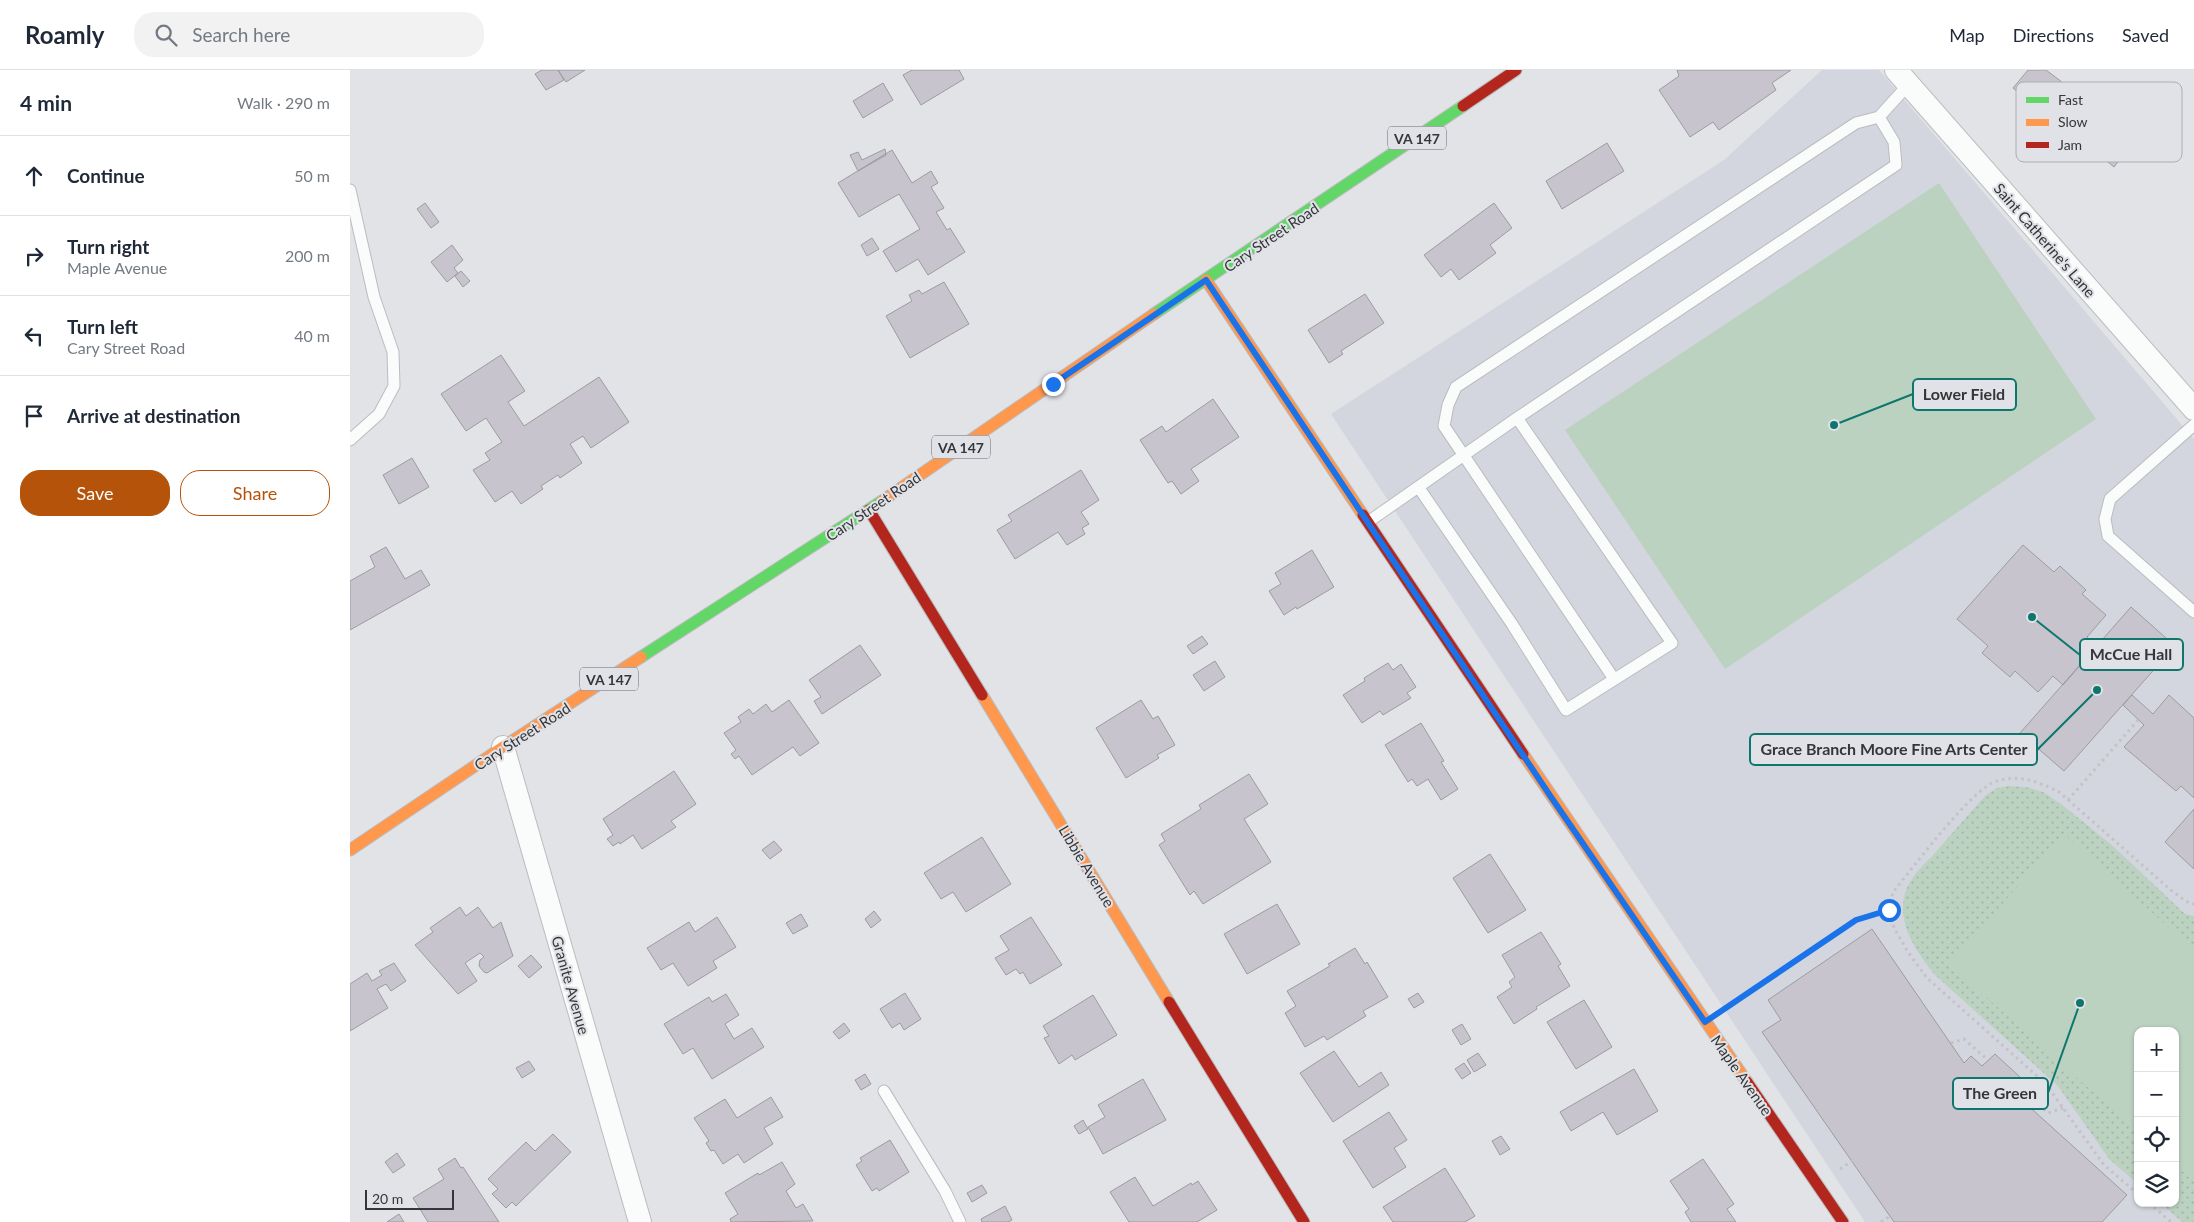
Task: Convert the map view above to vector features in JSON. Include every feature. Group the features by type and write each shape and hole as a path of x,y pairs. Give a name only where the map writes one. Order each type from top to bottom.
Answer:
{"main road":[{"name":"Cary Street Road","path":"350,850 502,748 869,510 1516,70"},
{"name":"Maple Avenue","path":"1206,280 1366,523 1842,1222"},
{"name":"Libbie Avenue","path":"869,510 1304,1222"}],"street":[{"name":"Saint Catherine's Lane","path":"1902,78 2194,409"},
{"name":"Granite Avenue","path":"502,748 640,1222"}],"lane":[{"path":"1614,679 1444,426 1448,405 1456,387 1856,123 1879,117 1902,78"},
{"path":"1366,523 1419,488 1517,418 1896,165 1894,142 1879,117"},
{"path":"350,190 374,297 393,352 394,386 380,414 350,440"},
{"path":"1419,488 1512,624 1566,710 1672,643 1517,418"},
{"path":"2194,425 2110,499 2105,519 2108,536 2194,612"},
{"path":"884,1091 945,1191 960,1222"}],"path":[{"path":"2068,800 2139,720"},
{"path":"2134,1191 2104,1165 2045,1083 1927,978 1908,952 1894,928 1889,910 1892,892 1975,794 1995,781 2014,778 2039,782 2059,792 2173,892 2189,903 2194,904"},
{"path":"1705,1022 1856,920 1889,910"},
{"path":"1951,1043 1964,1039 1988,1060"},
{"path":"2029,1096 2048,1113 2063,1108"},
{"path":"2154,1207 2171,1222"},
{"path":"1881,1222 1890,1216"}],"shaded area":[{"path":"1822,70 1879,70 2194,439 2194,1222 1865,1222 1331,414 1724,160"}],"green space":[{"path":"1939,183 2096,419 1725,669 1565,430"},
{"path":"2009,786 2026,787 2043,792 2113,846 2185,914 2194,916 2194,1222 2182,1222 2165,1207 2179,1207 2179,1027 2134,1027 2134,1181 2109,1159 2058,1086 1935,975 1913,943 1904,919 1903,907 1905,894 1912,878 1986,795 1997,788"},
{"path":"2064,834 2194,950 2194,1181 2179,1168 2179,1027 2134,1027 2134,1128 1949,964"}],"building":[{"path":"542,70 558,70 564,80 546,90 535,74"},
{"path":"558,70 585,70 566,82"},
{"path":"912,70 959,70 964,79 921,105 903,75"},
{"path":"1677,70 1791,70 1772,83 1776,90 1719,130 1713,122 1690,137 1659,90 1679,76"},
{"path":"2028,70 2046,70 2062,82 2018,82"},
{"path":"883,83 893,100 863,118 853,101"},
{"path":"1607,143 1624,171 1562,209 1546,181"},
{"path":"885,149 886,155 858,171 850,155 858,152 862,160"},
{"path":"892,150 912,183 931,171 938,183 931,187 944,208 936,212 947,230 950,228 965,252 928,275 918,259 896,272 883,251 920,229 899,194 859,217 838,183"},
{"path":"2108,162 2118,162 2114,167"},
{"path":"425,203 439,222 431,228 417,209"},
{"path":"1494,203 1512,228 1490,245 1496,253 1459,280 1451,269 1441,277 1424,255"},
{"path":"872,238 879,249 867,256 861,245"},
{"path":"452,245 463,260 454,268 458,273 447,282 431,262"},
{"path":"461,271 470,281 463,287 455,276"},
{"path":"944,282 969,324 910,358 886,316 912,301 909,295 919,290 922,294"},
{"path":"1365,294 1384,323 1341,351 1343,354 1329,363 1308,330"},
{"path":"501,355 525,391 508,402 524,426 599,377 629,422 591,448 583,436 570,444 582,463 560,478 558,475 541,486 543,489 521,504 512,491 495,502 473,470 490,460 485,453 502,442 486,418 466,431 441,394"},
{"path":"1213,399 1239,437 1191,469 1199,481 1181,494 1172,481 1168,483 1140,440 1162,426 1166,432"},
{"path":"412,458 429,487 399,504 383,475"},
{"path":"1081,470 1099,500 1081,512 1089,524 1082,528 1085,534 1067,545 1058,532 1015,559 997,530 1012,521 1008,515"},
{"path":"2023,545 2054,572 2060,566 2086,590 2082,594 2106,615 2087,637 2097,646 2063,685 2053,676 2038,692 2015,671 2010,677 1982,653 1988,646 1957,619"},
{"path":"386,547 405,579 421,570 430,585 350,630 350,581 375,567 370,556"},
{"path":"1312,550 1334,587 1284,615 1269,591 1281,584 1275,573"},
{"path":"2131,607 2175,646 2064,771 2020,733"},
{"path":"1202,636 1208,644 1193,654 1187,646"},
{"path":"860,645 881,675 822,714 814,701 821,697 809,680"},
{"path":"1215,661 1225,677 1204,691 1193,675"},
{"path":"1388,663 1393,670 1401,664 1416,687 1407,693 1411,698 1383,715 1380,711 1362,723 1343,695 1365,681 1364,678"},
{"path":"2132,695 2153,714 2169,695 2194,718 2194,798 2181,786 2176,791 2124,747 2144,725 2123,705"},
{"path":"789,700 819,743 800,756 793,747 752,775 739,756 735,759 731,754 736,750 724,733 741,722 738,717 749,709 753,714 766,704 772,712"},
{"path":"1141,700 1153,719 1158,716 1175,745 1157,755 1159,758 1126,778 1096,728"},
{"path":"1421,723 1444,761 1441,762 1458,789 1441,800 1428,779 1417,786 1412,779 1408,782 1385,745"},
{"path":"674,771 696,804 671,821 676,827 642,849 633,835 620,844 619,842 613,846 607,839 613,835 603,819"},
{"path":"1249,774 1268,804 1244,819 1271,862 1203,904 1194,891 1190,895 1159,845 1165,841 1161,834 1201,809 1199,805"},
{"path":"2194,809 2194,869 2165,842"},
{"path":"982,837 1011,884 966,912 953,892 941,899 924,873"},
{"path":"774,841 782,850 770,859 762,850"},
{"path":"1490,854 1526,910 1488,933 1453,878"},
{"path":"1277,904 1300,944 1247,974 1224,934"},
{"path":"460,907 466,916 478,907 493,928 501,922 513,956 487,973 479,966 480,960 484,957 480,953 465,963 477,981 458,994 415,945 433,932 430,928"},
{"path":"874,911 881,920 871,928 865,919"},
{"path":"801,914 808,926 793,934 786,923"},
{"path":"717,917 736,947 713,961 717,968 688,986 673,963 661,970 647,948 689,922 695,932"},
{"path":"1031,917 1062,965 1030,984 1023,972 1020,974 1016,969 1006,975 995,958 1009,950 1000,936"},
{"path":"1872,929 1964,1063 1971,1056 1982,1066 1995,1054 2034,1090 2024,1102 2127,1195 2102,1222 1894,1222 1762,1032 1781,1020 1768,1000"},
{"path":"1541,932 1561,964 1558,966 1570,986 1536,1007 1537,1009 1514,1024 1497,997 1512,987 1509,982 1515,977 1502,955"},
{"path":"1355,948 1365,964 1367,962 1388,997 1363,1011 1366,1016 1327,1040 1324,1036 1305,1047 1285,1013 1296,1006 1287,991 1330,966 1328,964"},
{"path":"531,955 542,967 529,978 518,966"},
{"path":"394,963 406,981 391,991 386,984 377,989 388,1008 350,1031 350,984 367,973 372,981 382,975 379,971"},
{"path":"905,993 921,1019 904,1030 900,1023 892,1028 880,1009"},
{"path":"1418,993 1424,1002 1414,1008 1408,999"},
{"path":"726,994 739,1015 725,1024 734,1039 752,1028 764,1047 712,1079 693,1048 683,1054 664,1024 709,997 712,1002"},
{"path":"1093,995 1117,1035 1075,1060 1072,1055 1059,1064 1044,1038 1049,1036 1043,1026"},
{"path":"1584,1000 1612,1047 1576,1069 1547,1022"},
{"path":"844,1023 850,1031 839,1039 833,1032"},
{"path":"1462,1024 1471,1039 1461,1045 1452,1030"},
{"path":"1334,1051 1359,1087 1381,1072 1389,1085 1333,1122 1300,1073"},
{"path":"1478,1053 1486,1065 1474,1072 1467,1060"},
{"path":"529,1061 535,1070 522,1078 516,1068"},
{"path":"1464,1063 1471,1073 1462,1079 1455,1069"},
{"path":"1634,1069 1658,1111 1617,1135 1603,1112 1571,1131 1560,1112"},
{"path":"865,1074 871,1084 861,1090 855,1080"},
{"path":"1143,1079 1166,1120 1103,1154 1088,1127 1105,1117 1098,1105"},
{"path":"771,1097 783,1117 764,1128 773,1144 744,1163 738,1154 723,1164 714,1150 711,1151 706,1143 709,1141 694,1118 725,1099 737,1118"},
{"path":"1389,1112 1407,1140 1394,1148 1406,1167 1373,1188 1343,1141"},
{"path":"1083,1120 1088,1129 1079,1134 1074,1126"},
{"path":"553,1134 571,1152 516,1206 512,1202 506,1208 492,1194 498,1189 488,1179 526,1142 535,1151"},
{"path":"1501,1136 1510,1149 1500,1155 1492,1141"},
{"path":"890,1140 909,1172 879,1191 877,1188 872,1191 856,1165 862,1161 860,1158"},
{"path":"397,1153 405,1165 393,1173 385,1162"},
{"path":"455,1158 499,1222 428,1222 413,1198 444,1179 438,1169"},
{"path":"1703,1159 1734,1204 1727,1209 1736,1222 1691,1222 1685,1212 1689,1209 1670,1181"},
{"path":"782,1162 795,1184 786,1191 796,1208 803,1204 813,1221 731,1222 730,1219 738,1214 725,1193 758,1173 759,1175"},
{"path":"1445,1168 1475,1216 1465,1222 1393,1222 1383,1207"},
{"path":"1135,1177 1153,1206 1191,1183 1192,1185 1198,1181 1217,1210 1197,1222 1129,1222 1110,1192"},
{"path":"982,1185 987,1193 972,1202 967,1193"},
{"path":"1005,1206 1012,1220 1008,1222 982,1222 981,1219"},
{"path":"399,1214 404,1222 387,1222"}],"traffic: fast":[{"path":"1154,314 1463,106"},
{"path":"641,657 882,501"}],"traffic: slow":[{"path":"1206,280 1363,515"},
{"path":"882,501 1154,314"},
{"path":"350,850 641,657"},
{"path":"982,695 1169,1002"},
{"path":"1523,754 1747,1082"}],"traffic: jam":[{"path":"1463,106 1516,70"},
{"path":"869,510 982,695"},
{"path":"1363,515 1523,754"},
{"path":"1169,1002 1304,1222"},
{"path":"1747,1082 1843,1222"}],"place":[{"name":"Lower Field","path":"1834,425"},
{"name":"McCue Hall","path":"2032,617"},
{"name":"Grace Branch Moore Fine Arts Center","path":"2097,690"},
{"name":"The Green","path":"2080,1003"}],"route":[{"path":"1053,384 1206,280 1366,523 1705,1022 1856,920 1889,910"}]}
